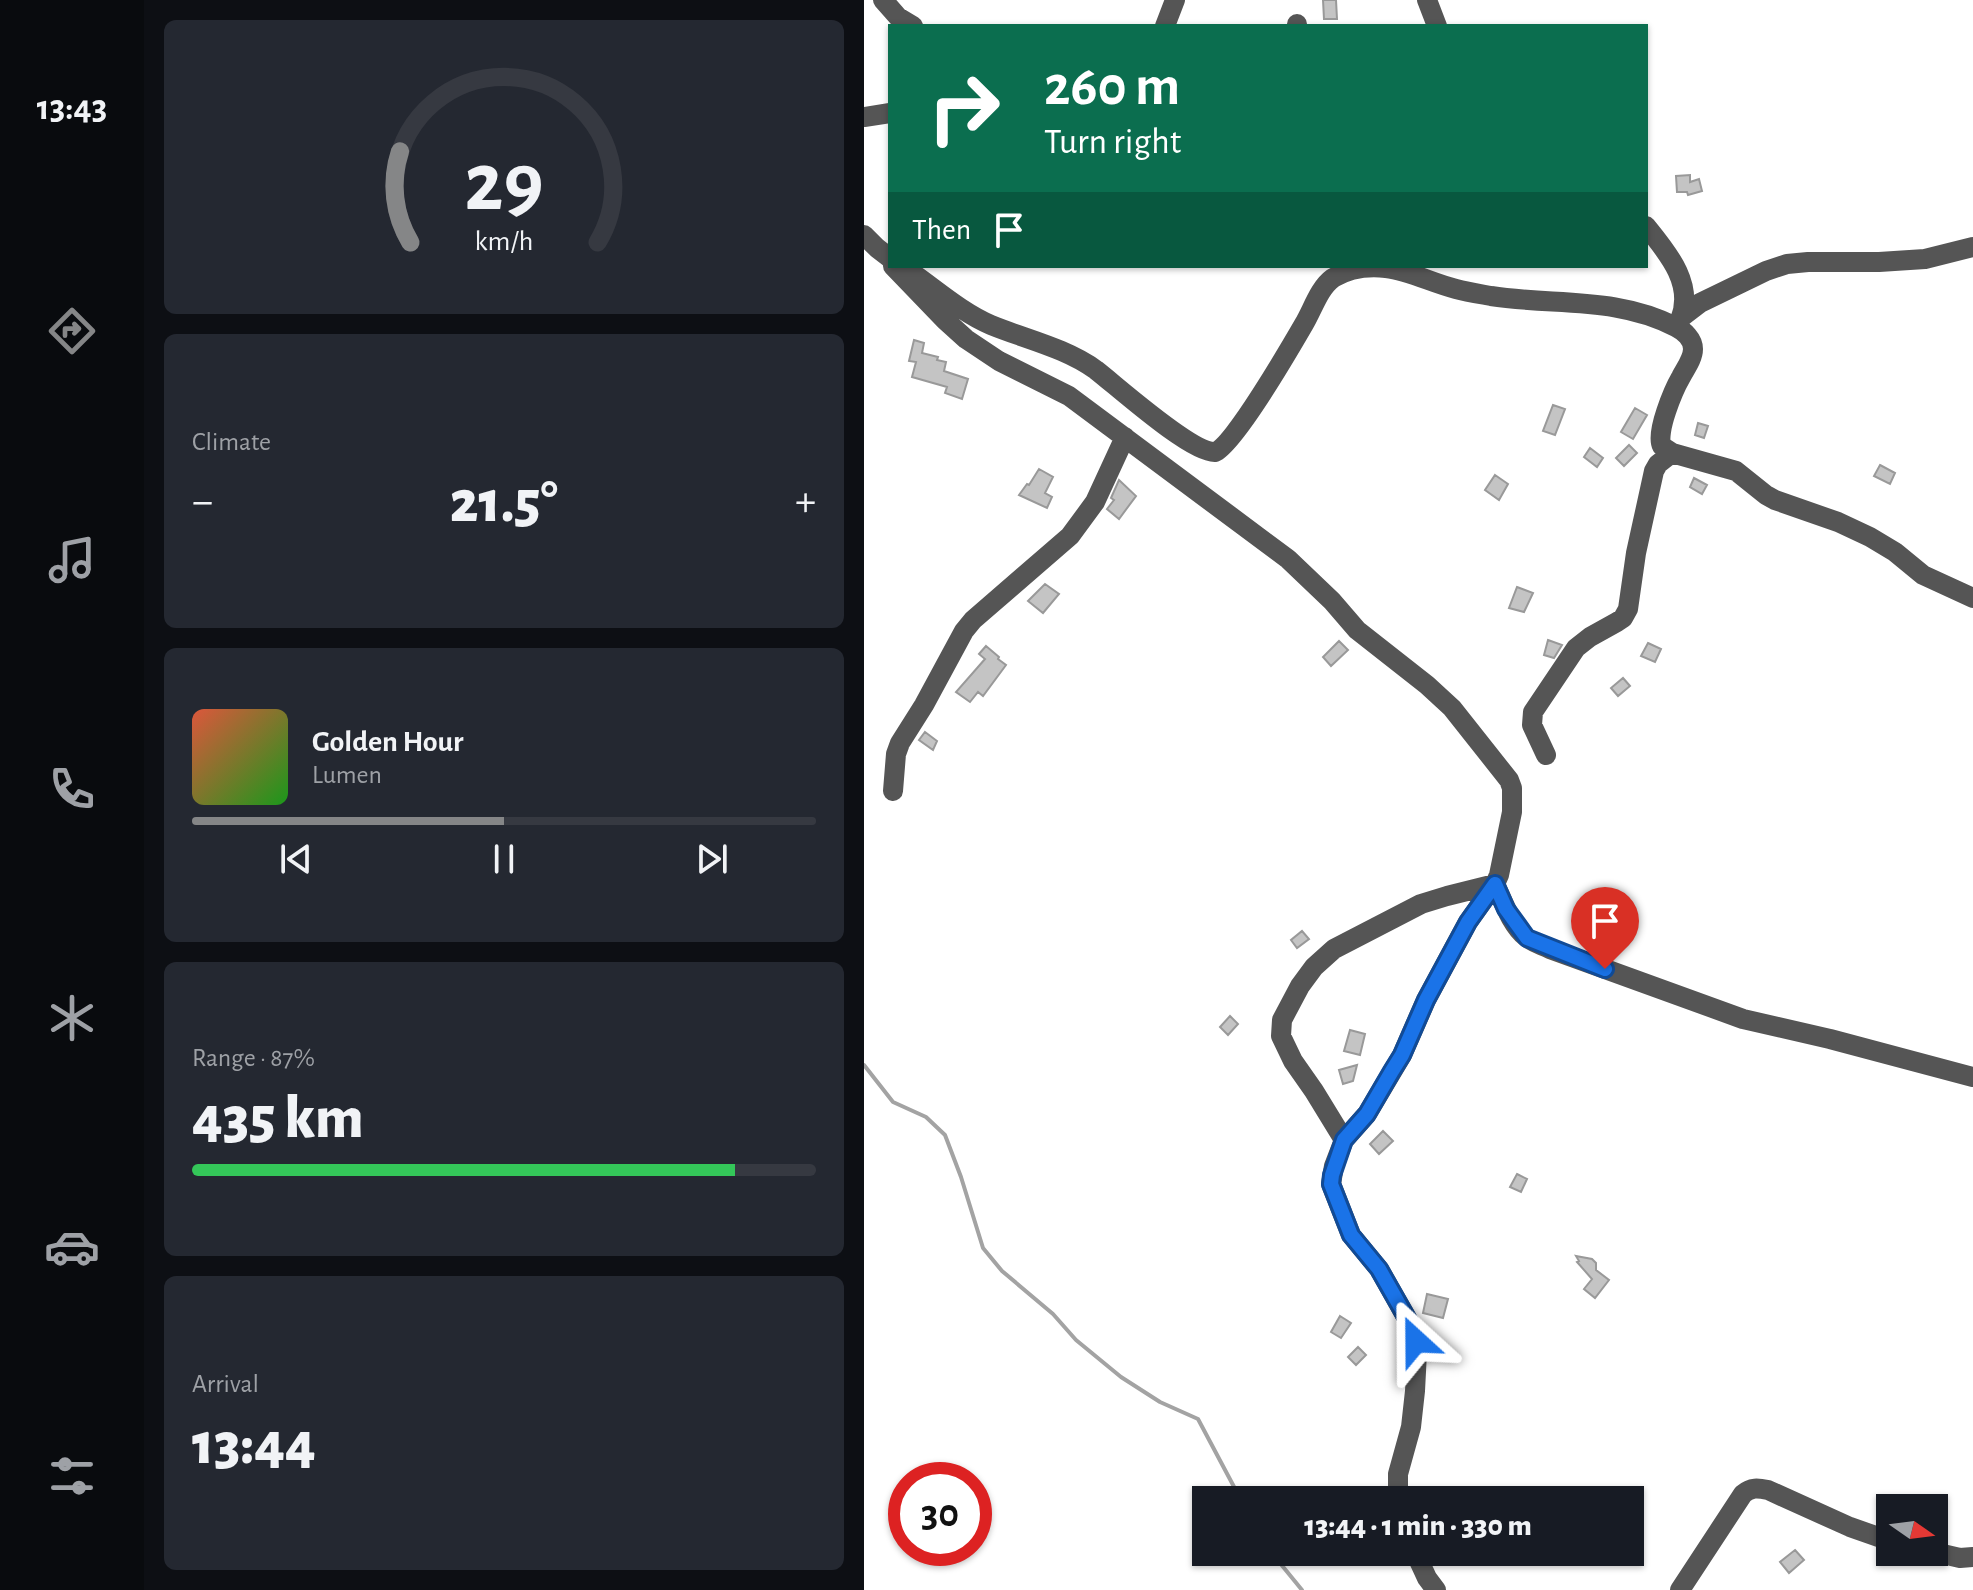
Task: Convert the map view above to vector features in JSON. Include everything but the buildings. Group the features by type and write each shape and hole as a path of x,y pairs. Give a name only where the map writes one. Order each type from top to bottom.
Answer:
{"street":[{"path":"883,0 898,17 910,24"},
{"path":"1166,24 1175,0"},
{"path":"1427,0 1436,24"},
{"path":"864,117 888,113"},
{"path":"1648,229 1683,283 1685,299 1680,321 1693,348 1661,428 1662,445 1672,453 1736,471 1775,500 1870,537 1923,575 1973,598"},
{"path":"1680,321 1700,303 1787,264 1925,259 1973,247"},
{"path":"896,268 966,339 999,361 1069,396 1288,559 1357,630 1452,708 1509,780 1512,812 1499,875 1468,922 1426,1000 1402,1055 1367,1114 1344,1140 1331,1184 1351,1235 1379,1269 1413,1329 1416,1341 1411,1427 1398,1474 1398,1486"},
{"path":"905,268 987,324 1087,364 1173,433 1216,452 1238,431 1326,284 1346,272 1386,268 1456,289 1493,296 1591,303 1680,321"},
{"path":"1314,268 1326,284"},
{"path":"893,791 900,743 964,631 1070,536 1095,502 1125,437"},
{"path":"1546,755 1532,725 1533,712 1576,648 1617,622 1628,609 1636,553 1654,471 1672,453"},
{"path":"1495,884 1506,909 1522,933 1550,949 1743,1019 1973,1077"},
{"path":"1344,1140 1293,1061 1281,1036 1282,1020 1300,986 1314,967 1334,949 1421,904 1495,884"},
{"path":"1680,1590 1748,1490 1768,1490 1876,1536"},
{"path":"1948,1555 1973,1557"},
{"path":"1421,1566 1436,1590"}],"waterway":[{"path":"864,1065 893,1102 926,1117 945,1135 983,1248 1002,1271 1121,1377 1160,1402 1198,1419 1234,1486"},
{"path":"1282,1566 1302,1590"}],"route":[{"path":"1416,1341 1413,1329 1379,1269 1351,1235 1331,1184 1344,1140 1367,1114 1402,1055 1426,1000 1468,922 1495,884 1506,909 1527,938 1605,969"}]}
